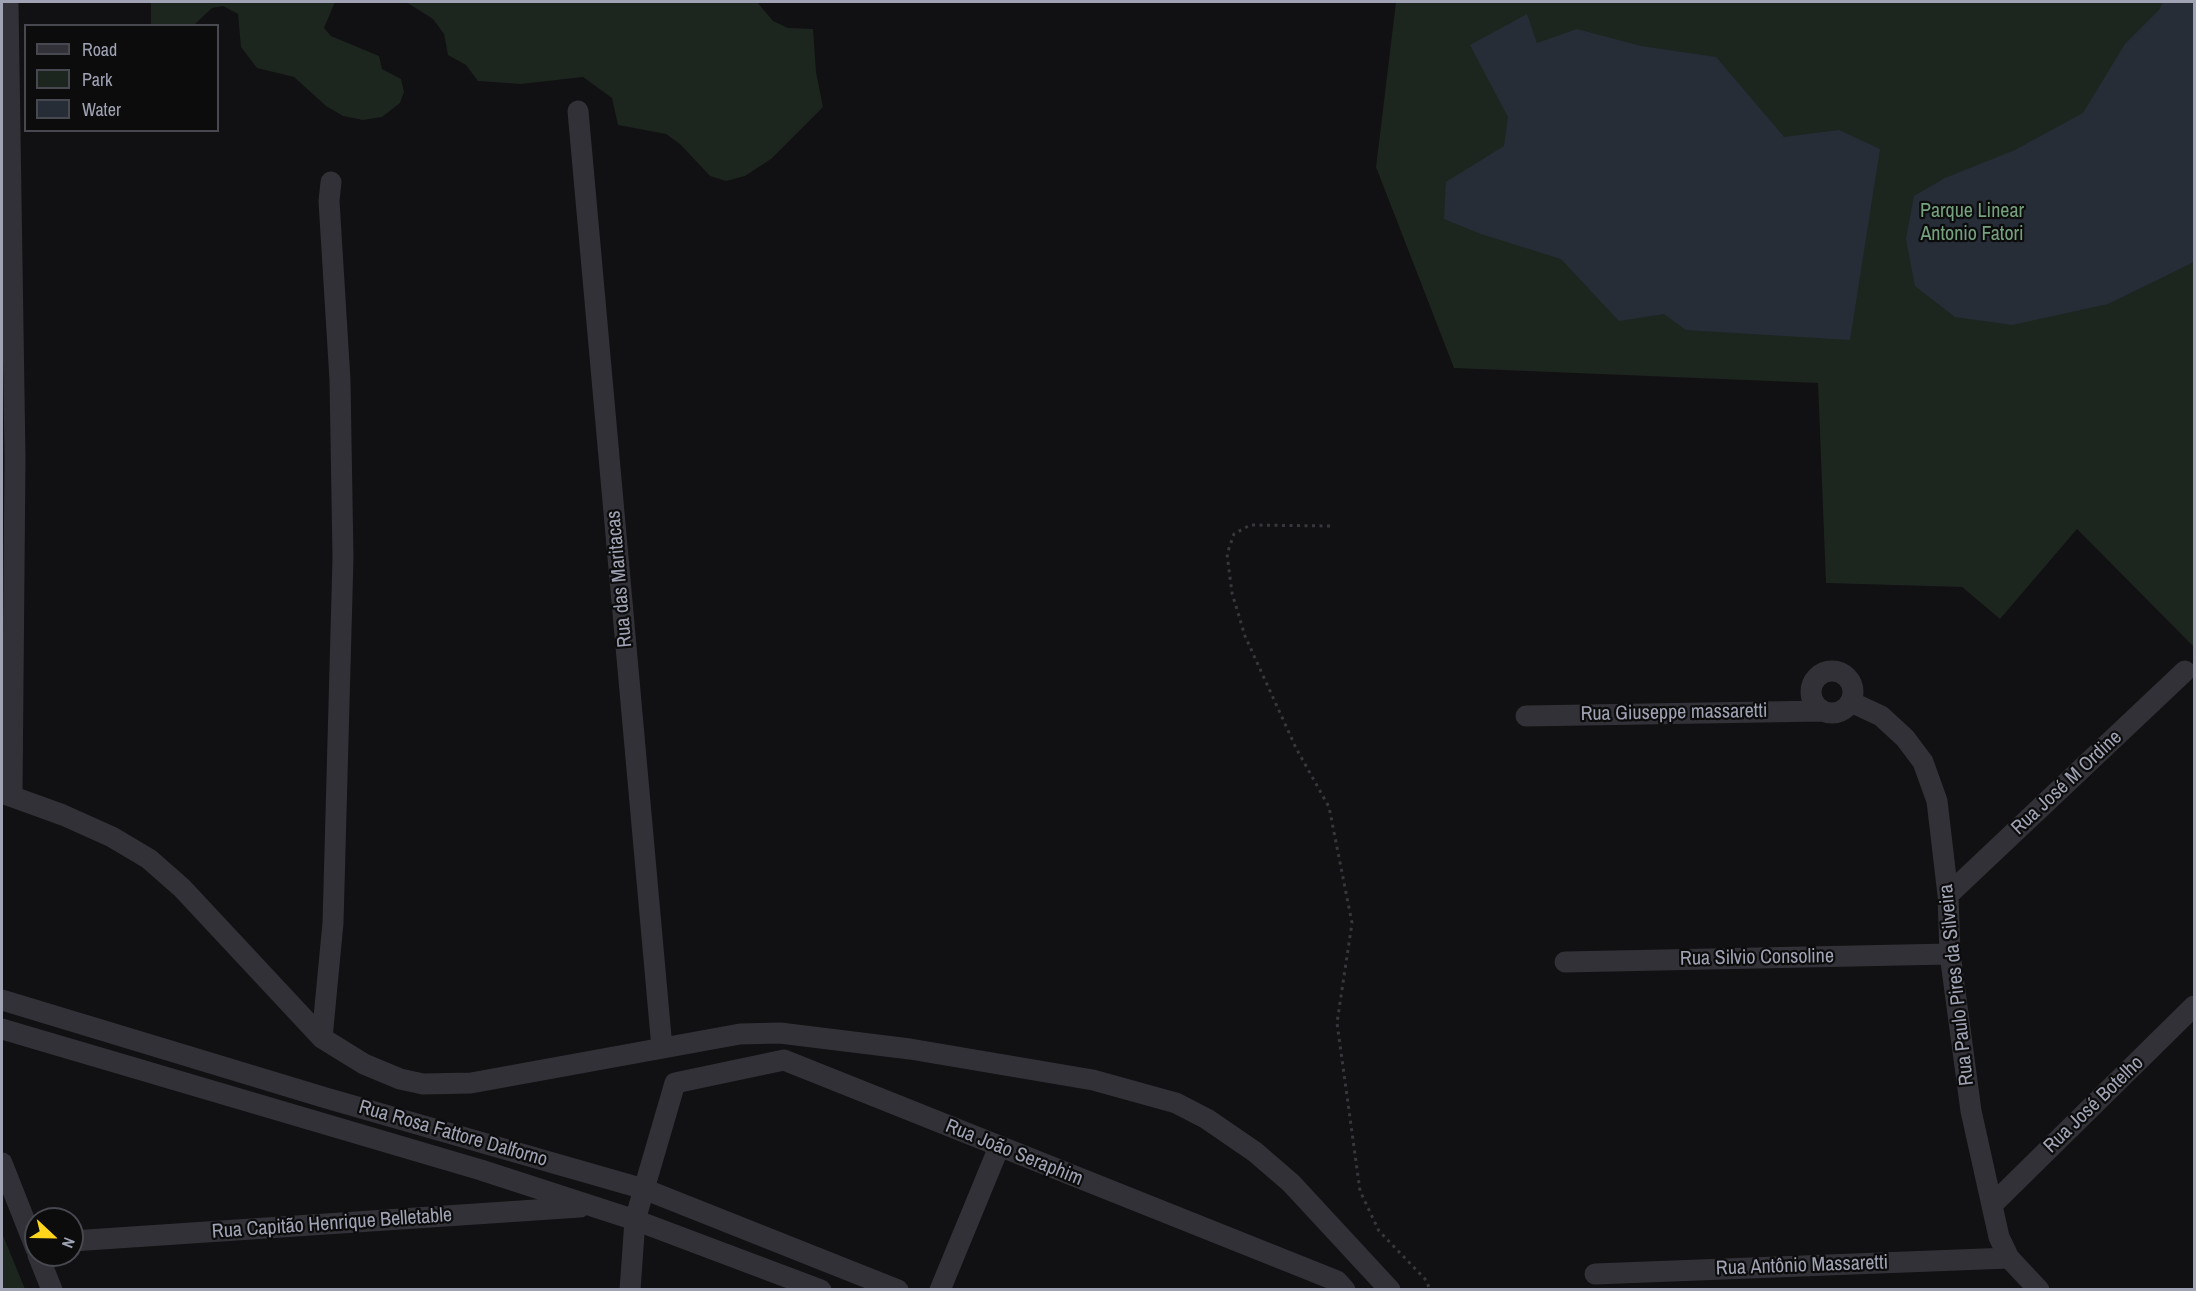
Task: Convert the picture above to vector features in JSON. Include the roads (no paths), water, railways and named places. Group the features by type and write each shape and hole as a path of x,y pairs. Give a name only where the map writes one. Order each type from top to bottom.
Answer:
{"street":[{"path":"8,2 15,458 7,795 92,828 149,859 182,888 322,1038 364,1064 400,1079 423,1084 471,1083 740,1034 780,1033 837,1039 1093,1080 1176,1103 1207,1119 1255,1152 1291,1183 1390,1290"},
{"name":"Rua das Maritacas","path":"578,111 662,1048"},
{"path":"322,1038 333,923 343,558 340,380 328,201 331,183"},
{"name":"Rua José M Ordine","path":"1948,895 2186,671"},
{"path":"1825,672 1840,672 1846,676 1853,688 1851,702 1835,714 1822,711 1812,701 1811,687 1819,675 1825,672"},
{"name":"Rua Paulo Pires da Silveira","path":"1851,702 1881,716 1905,738 1923,762 1937,801 1948,895 1950,954 1971,1111 1999,1237 2009,1258 2039,1290"},
{"name":"Rua Giuseppe massaretti","path":"1526,716 1822,711"},
{"name":"Rua Silvio Consoline","path":"1564,962 1950,954"},
{"name":"Rua Rosa Fattore Dalforno","path":"2,1000 644,1189 898,1290"},
{"name":"Rua José Botelho","path":"1993,1204 2194,1006"},
{"name":"Rua Rosa Fattore Dalforno","path":"2,1029 397,1143 635,1220 821,1290"},
{"name":"Rua João Seraphim","path":"644,1189 675,1083 784,1060 1337,1287"},
{"path":"397,1143 405,1119"},
{"path":"940,1290 999,1147"},
{"path":"2,1163 24,1218"},
{"path":"630,1290 635,1220 644,1189"},
{"name":"Rua Capitão Henrique Belletable","path":"84,1240 591,1206"},
{"name":"Rua Antônio Massaretti","path":"1595,1274 2009,1258"},
{"path":"43,1267 52,1290"}],"water":[{"path":"2163,2 2194,2 2194,262 2108,304 2012,325 1955,317 1915,286 1906,239 1914,196 1945,178 2015,150 2083,113 2125,44 2159,10"},
{"path":"1527,14 1537,43 1577,29 1641,46 1716,57 1784,137 1839,130 1880,149 1850,340 1686,330 1664,314 1619,321 1561,259 1481,234 1444,219 1446,182 1504,146 1508,117 1470,45"}],"park label":[{"name":"Parque Linear Antonio Fatori","path":"1972,224"}]}
